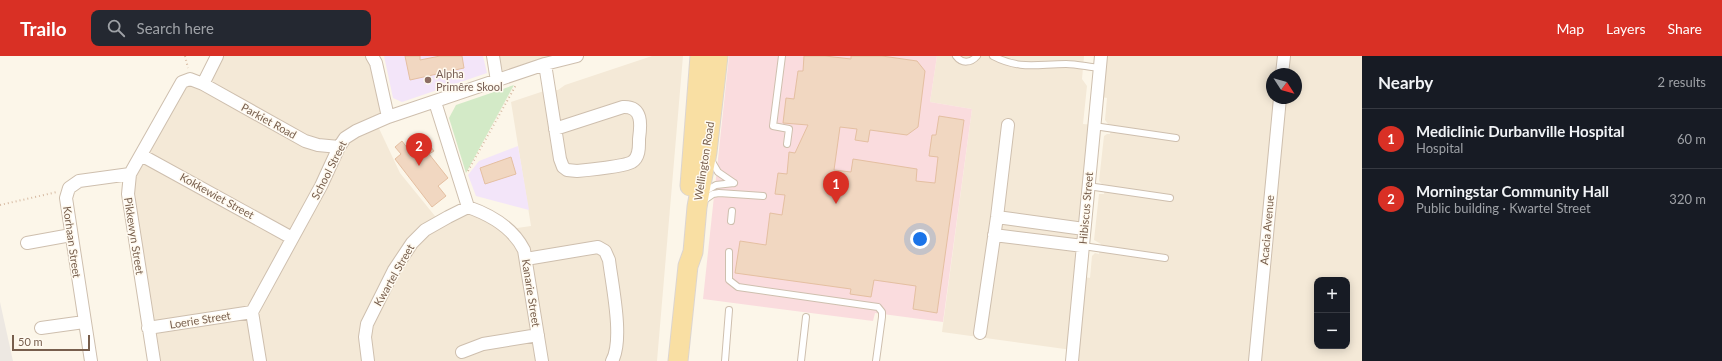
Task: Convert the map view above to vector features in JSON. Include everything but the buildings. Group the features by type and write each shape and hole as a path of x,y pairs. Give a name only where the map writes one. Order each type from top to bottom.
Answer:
{"main road":[{"name":"Wellington Road","path":"688,266 683,252 700,56"},
{"name":"Wellington Road","path":"678,361 688,266 693,252 695,204 707,152 718,56"}],"street":[{"path":"203,84 217,56"},
{"path":"372,56 376,63 388,117"},
{"path":"493,56 497,81"},
{"name":"School Street","path":"252,312 322,186 339,147 350,134 388,117 545,64 577,56"},
{"path":"1283,68 1284,56"},
{"name":"Hibiscus Street","path":"1072,361 1100,62"},
{"path":"545,64 555,129 563,167 570,171 577,172 631,162 638,155 640,120 637,112 631,108 623,107 555,129"},
{"name":"Pikkewyn Street","path":"154,361 128,194 130,174 182,82 190,79 203,84"},
{"name":"Parkiet Road","path":"203,84 305,141 318,145 339,147"},
{"path":"435,102 468,207"},
{"name":"Acacia Avenue","path":"1255,361 1279,104"},
{"path":"980,332 997,217 1008,125"},
{"name":"Kokkewiet Street","path":"141,155 292,238"},
{"path":"69,188 79,181 130,174"},
{"name":"Korhaan Street","path":"69,188 66,198 91,361"},
{"name":"Kanarie Street","path":"468,207 493,217 515,237 524,250 542,361"},
{"name":"Kwartel Street","path":"368,361 365,336 367,324 394,270 412,242 425,230 468,207"},
{"path":"997,217 1084,230"},
{"path":"26,243 71,235"},
{"path":"994,235 1082,246"},
{"path":"526,259 598,247 605,251 609,260 617,324 616,350 612,361"},
{"path":"252,312 260,361"},
{"name":"Loerie Street","path":"148,328 252,312"},
{"path":"40,328 84,322"},
{"path":"462,352 483,344 538,335"}],"lane":[{"path":"782,56 773,126 789,129 787,144"},
{"path":"956,56 958,59 966,62 974,60 977,56"},
{"path":"993,56 1005,62 1014,64 1044,66 1100,62"},
{"path":"1094,126 1176,138"},
{"path":"695,204 707,189 716,185 734,183 718,172 707,152"},
{"path":"1088,186 1170,198"},
{"path":"695,204 719,193 763,196"},
{"path":"731,220 732,211"},
{"path":"1082,246 1165,258"},
{"path":"729,252 729,280 738,287 878,307 882,312 882,317 876,361"},
{"path":"724,361 729,310"},
{"path":"801,361 806,317"}],"path":[{"path":"461,184 523,72"},
{"path":"0,205 69,188"}],"shaded area":[{"path":"217,56 373,56 388,117 376,122 400,173 439,221 467,206 512,233 517,228 531,226 511,102 544,91 558,90 565,85 652,56 683,56 657,361 154,361 127,194 182,82 203,83"},
{"name":"Alpha Primêre Skool","path":"384,56 483,56 487,73 402,102 393,98"},
{"path":"493,56 576,56 498,80"},
{"path":"729,56 937,56 930,102 972,109 943,322 875,313 873,321 703,299"},
{"path":"937,56 1084,56 1082,79 1087,86 1083,124 1094,125 1080,276 1090,278 1092,256 1095,253 1099,254 1101,244 1094,240 1099,194 1104,194 1106,185 1099,181 1104,136 1110,134 1111,125 1105,120 1107,98 1096,96 1100,56 1362,56 1362,361 1071,361 1072,350 942,332 972,109 930,102"},
{"path":"518,146 529,210 476,196 468,175 479,161"},
{"path":"0,302 13,361 0,361"}],"green space":[{"path":"514,85 466,173 449,118 456,105"}],"place":[{"name":"Alpha Primêre Skool","path":"428,80"},
{"name":"Morningstar Community Hall","path":"419,166"},
{"name":"Mediclinic Durbanville Hospital","path":"836,204"}]}
